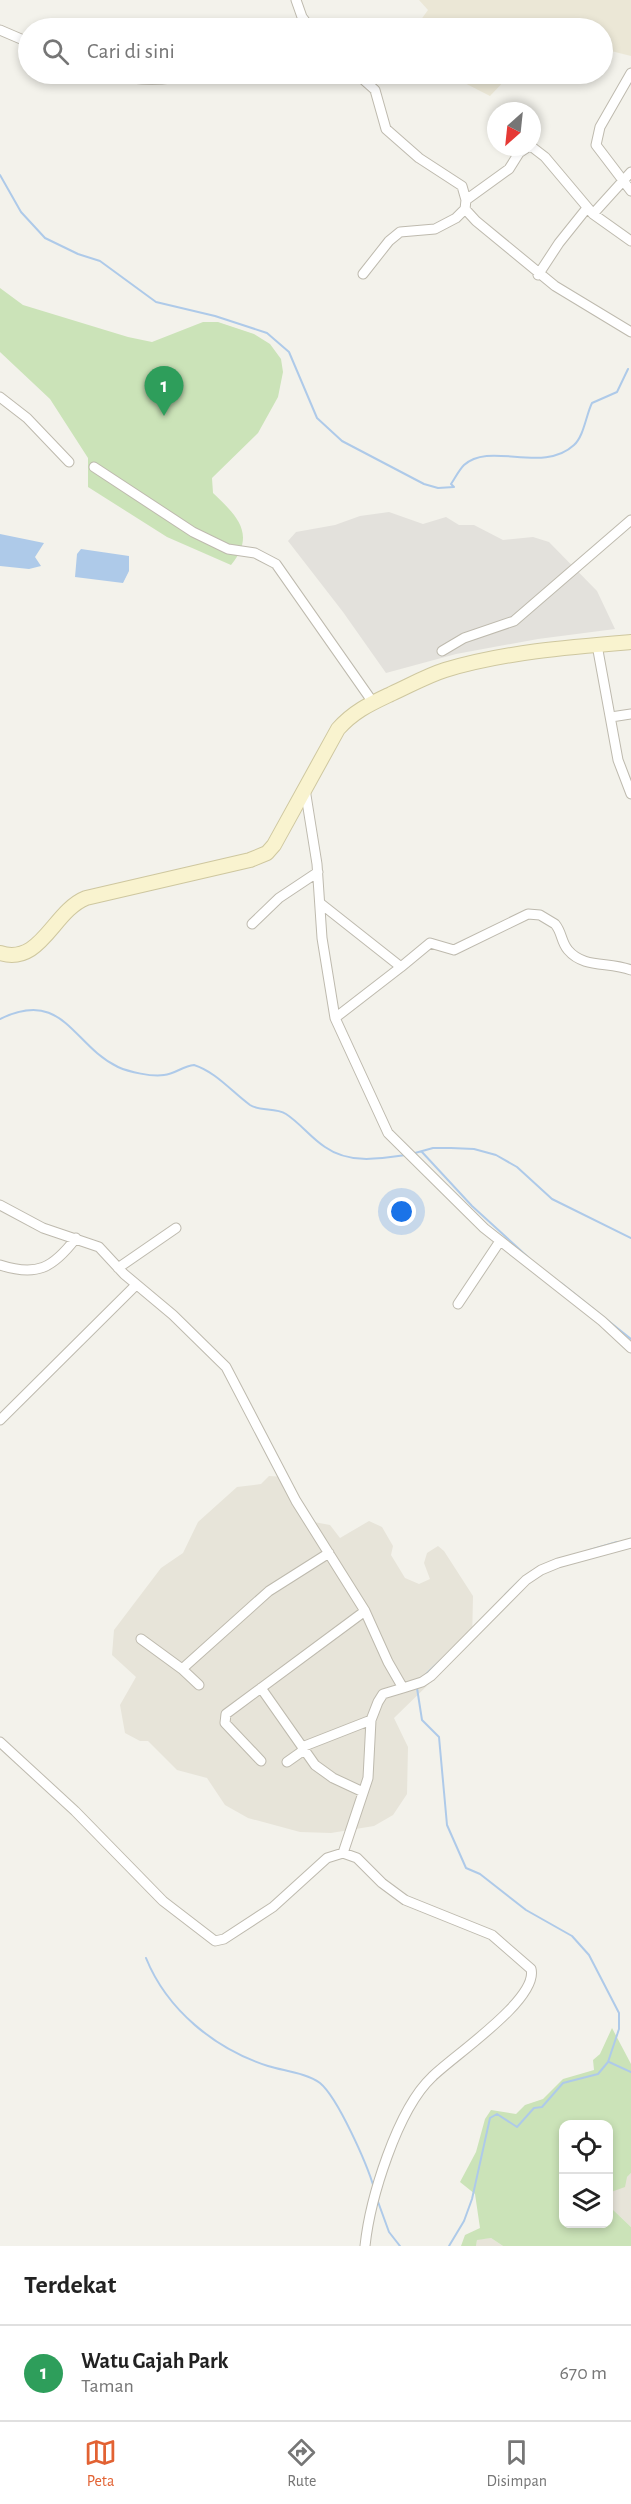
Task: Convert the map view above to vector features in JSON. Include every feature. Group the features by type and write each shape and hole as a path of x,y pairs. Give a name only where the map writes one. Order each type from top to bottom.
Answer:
{"main road":[{"path":"0,953 18,954 33,949 66,909 86,898 258,858 274,845 338,729 348,717 372,701 425,677 457,667 543,650 631,642"}],"street":[{"path":"296,0 303,18"},
{"path":"0,30 18,38"},
{"path":"631,73 596,138 596,145 631,191"},
{"path":"368,84 375,90 386,129 419,158 456,180 462,186 466,205 538,275 631,332"},
{"path":"541,154 590,211 629,236"},
{"path":"363,274 389,241 400,232 435,229 456,218 466,205 509,169 517,156"},
{"path":"538,275 559,243 631,172"},
{"path":"0,397 27,418 69,462"},
{"path":"94,467 193,532 228,549 255,553 276,564 372,701"},
{"path":"442,651 464,638 514,621 631,520"},
{"path":"597,645 618,760 628,776 631,794"},
{"path":"611,717 631,714"},
{"path":"305,789 318,872 322,938 335,1018 388,1133 415,1162 500,1241 602,1321 631,1348"},
{"path":"252,924 279,898 318,872"},
{"path":"320,903 401,967"},
{"path":"335,1018 429,944 456,950 518,916 534,914 555,924 565,947 581,962 615,964 631,970"},
{"path":"0,1205 43,1228 99,1247 118,1268 182,1323 226,1367 296,1501 366,1611 388,1662 403,1688"},
{"path":"118,1268 176,1228"},
{"path":"0,1265 25,1271 48,1266 57,1260 76,1238"},
{"path":"458,1305 500,1241"},
{"path":"0,1420 136,1285"},
{"path":"343,1853 370,1767 371,1720 383,1694 419,1683 526,1581 541,1570 631,1543"},
{"path":"182,1670 269,1591 329,1553"},
{"path":"261,1761 223,1720 231,1709 366,1611"},
{"path":"141,1639 199,1685"},
{"path":"261,1688 322,1772 363,1792"},
{"path":"286,1762 303,1748 371,1720"},
{"path":"0,1742 75,1810 163,1901 215,1941 224,1939 273,1907 327,1858 343,1853 357,1858 382,1883 405,1900 492,1935 531,1969 533,1974 524,1995 512,2010 431,2078 416,2095 405,2115 375,2192 365,2246"}],"shaded area":[{"path":"419,0 631,0 631,56 613,52 613,18 422,18 428,10"},
{"path":"467,84 501,84 490,96"},
{"path":"389,512 423,524 446,517 459,525 474,525 503,540 533,537 549,542 597,591 615,629 538,639 456,654 386,673 343,612 288,541 296,532 335,525 360,516"},
{"path":"269,1476 286,1477 314,1522 330,1525 340,1538 369,1521 382,1527 393,1546 391,1555 405,1578 419,1584 430,1579 424,1563 427,1553 438,1546 444,1551 473,1596 472,1642 394,1718 408,1747 407,1794 393,1815 374,1826 331,1833 300,1832 248,1818 225,1805 207,1778 177,1770 148,1741 140,1741 125,1733 120,1705 136,1677 112,1655 114,1630 161,1568 183,1553 198,1522 237,1487 261,1484"},
{"path":"631,2173 631,2227 613,2210 613,2190"},
{"path":"491,2238 503,2246 476,2246 477,2239"}],"green space":[{"path":"0,288 23,305 128,337 152,342 203,322 218,322 254,334 270,344 281,359 283,372 278,397 258,433 212,478 213,493 236,517 243,534 239,554 231,565 167,537 88,487 88,458 50,399 0,352"},
{"path":"612,2028 631,2064 631,2173 627,2177 625,2187 613,2191 613,2120 559,2120 559,2228 613,2228 613,2210 631,2227 631,2246 503,2246 491,2238 477,2240 476,2246 461,2246 465,2235 480,2228 475,2194 460,2182 476,2152 485,2119 491,2110 516,2114 525,2105 543,2099 563,2079 594,2070 593,2060 600,2054"}],"water":[{"path":"0,534 44,543 35,557 41,566 29,569 0,566"},
{"path":"81,549 129,556 129,571 123,583 75,577 77,554"}],"waterway":[{"path":"0,175 21,212 45,238 78,254 100,261 156,302 215,316 267,333 289,352 317,418 342,441 424,484 438,488 454,487 451,484 460,469 475,458 488,456 532,458 561,453 577,441 583,431 592,403 617,392 628,369"},
{"path":"0,1019 22,1011 39,1010 66,1023 102,1057 123,1069 141,1074 159,1075 194,1065 217,1077 250,1105 286,1114 334,1152 364,1159 406,1155"},
{"path":"415,1153 433,1148 451,1148 474,1149 496,1155 517,1167 552,1199 631,1238"},
{"path":"422,1152 472,1206 530,1259"},
{"path":"561,1283 631,1339"},
{"path":"590,1550 617,1542"},
{"path":"505,1595 520,1580"},
{"path":"422,1678 442,1659"},
{"path":"417,1688 422,1720 439,1737 447,1825 466,1868 480,1874 526,1910 572,1936 589,1955 619,2013 619,2029 608,2062 598,2074 563,2083 542,2107 534,2108 517,2127 497,2114 490,2118 472,2199 464,2221 449,2246"},
{"path":"146,1958 155,1977 180,2011 212,2038 248,2059 302,2075 320,2083 343,2116 359,2148 374,2188"},
{"path":"609,2062 631,2072"},
{"path":"377,2199 389,2232 400,2246"}],"place":[{"name":"Watu Gajah Park","path":"164,416"}]}
